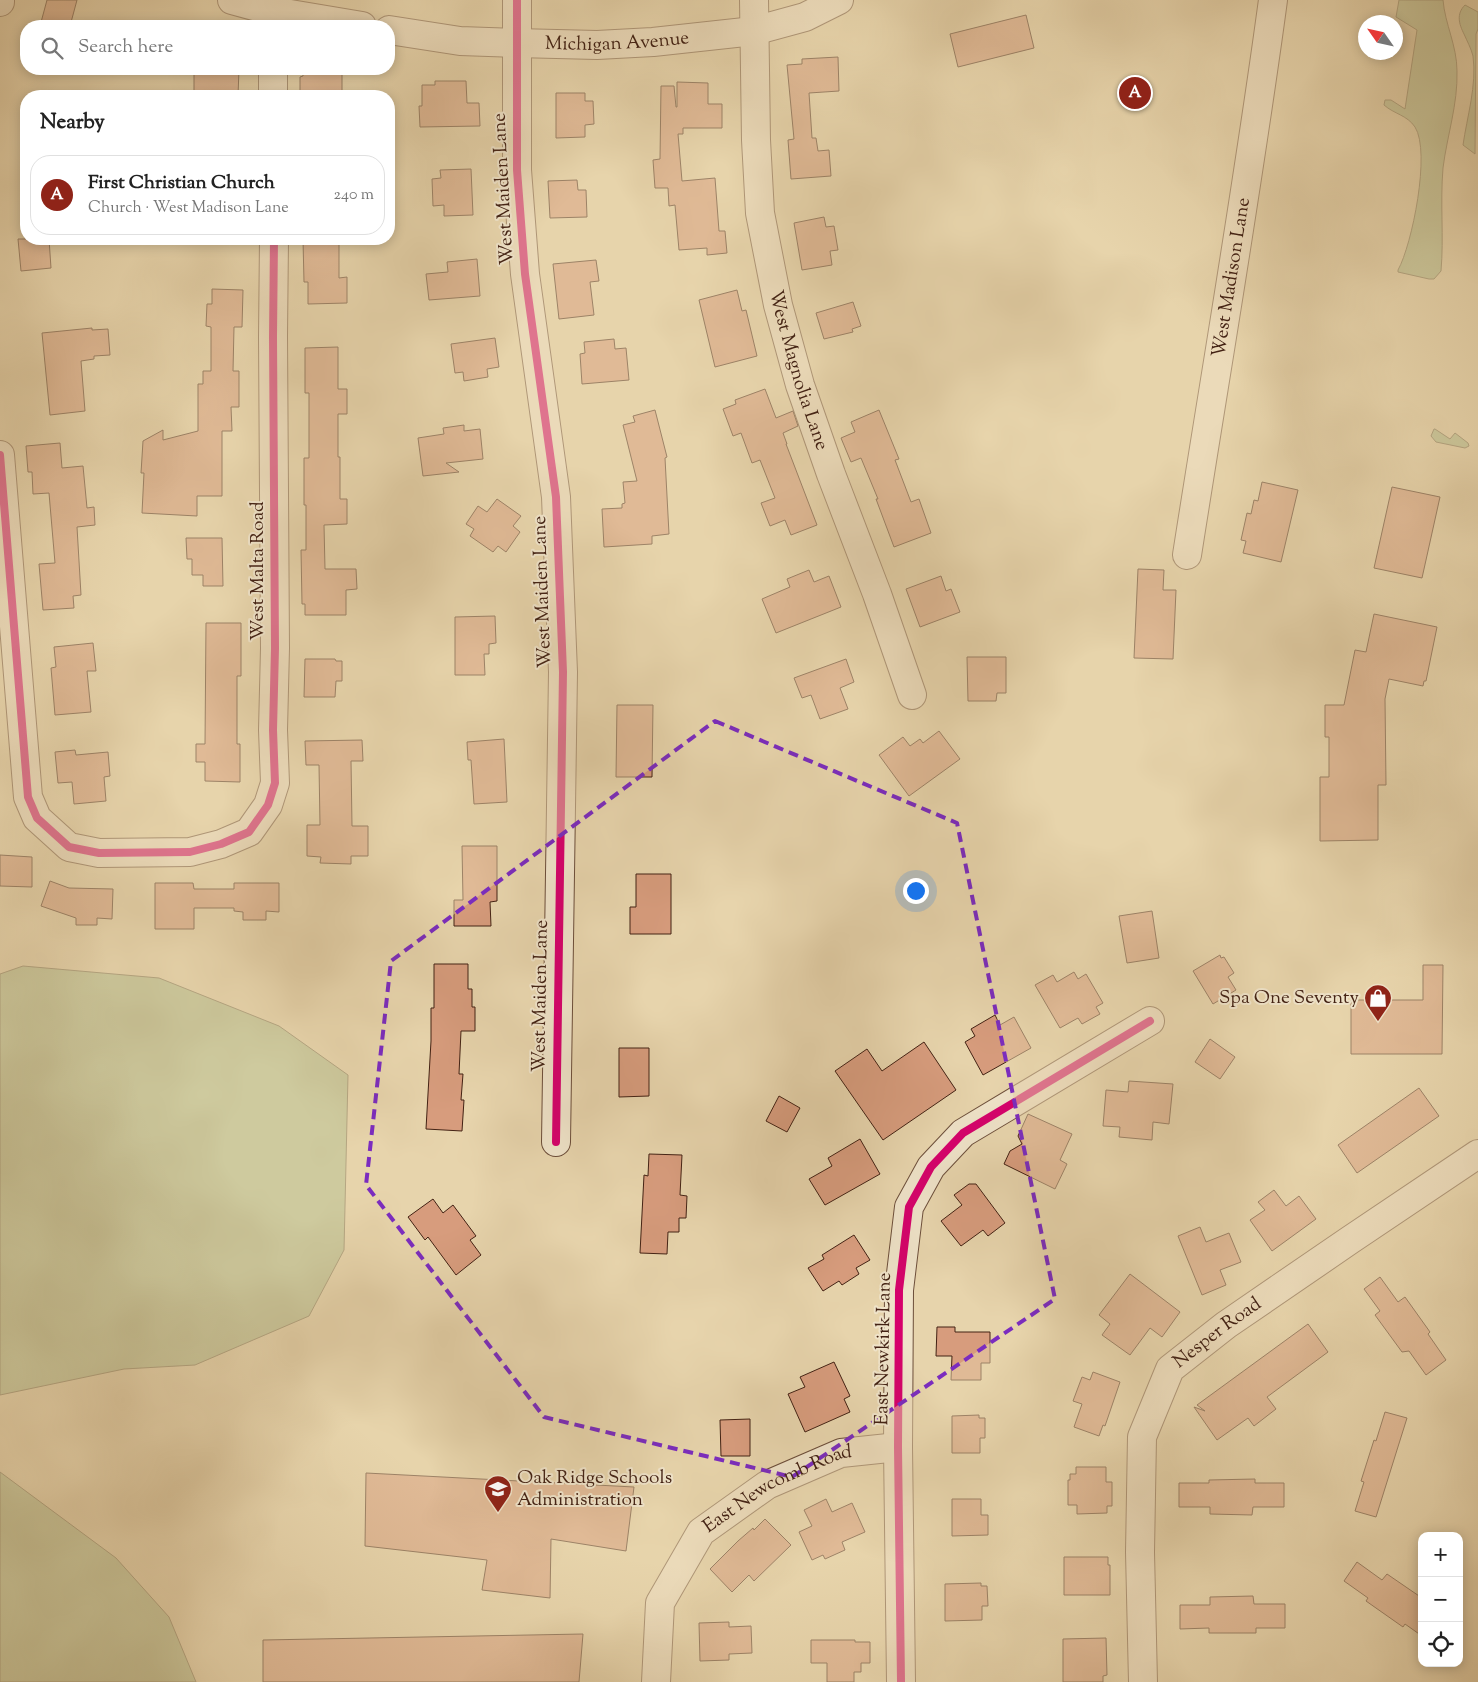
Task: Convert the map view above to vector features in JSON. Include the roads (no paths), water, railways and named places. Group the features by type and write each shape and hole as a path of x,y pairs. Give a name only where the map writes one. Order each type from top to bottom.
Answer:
{"street":[{"path":"232,0 272,13 320,20"},
{"name":"West Maiden Lane","path":"517,0 517,170 525,274 556,497 562,642 556,1142"},
{"name":"West Magnolia Lane","path":"754,0 756,140 760,213 778,305 800,384 912,695"},
{"name":"Michigan Avenue","path":"395,31 460,41 620,44 754,31 805,17 839,0"},
{"name":"West Madison Lane","path":"1187,555 1217,358 1237,244 1273,0"},
{"path":"272,75 273,90"},
{"name":"West Malta Road","path":"0,455 28,797 38,818 69,847 99,853 190,852 221,844 249,832 268,805 275,783 273,730 275,648 274,245"},
{"name":"East Newkirk Lane","path":"901,1682 898,1447 900,1280 909,1207 931,1167 963,1133 1150,1021"},
{"name":"Nesper Road","path":"1143,1682 1140,1552 1142,1437 1170,1369 1226,1325 1478,1154"},
{"name":"East Newcomb Road","path":"656,1682 660,1603 701,1532 766,1485 841,1454 898,1447"}],"place":[{"name":"First Christian Church","path":"1135,93"},
{"name":"Spa One Seventy","path":"1378,1022"},
{"name":"Oak Ridge Schools Administration","path":"498,1513"}]}
